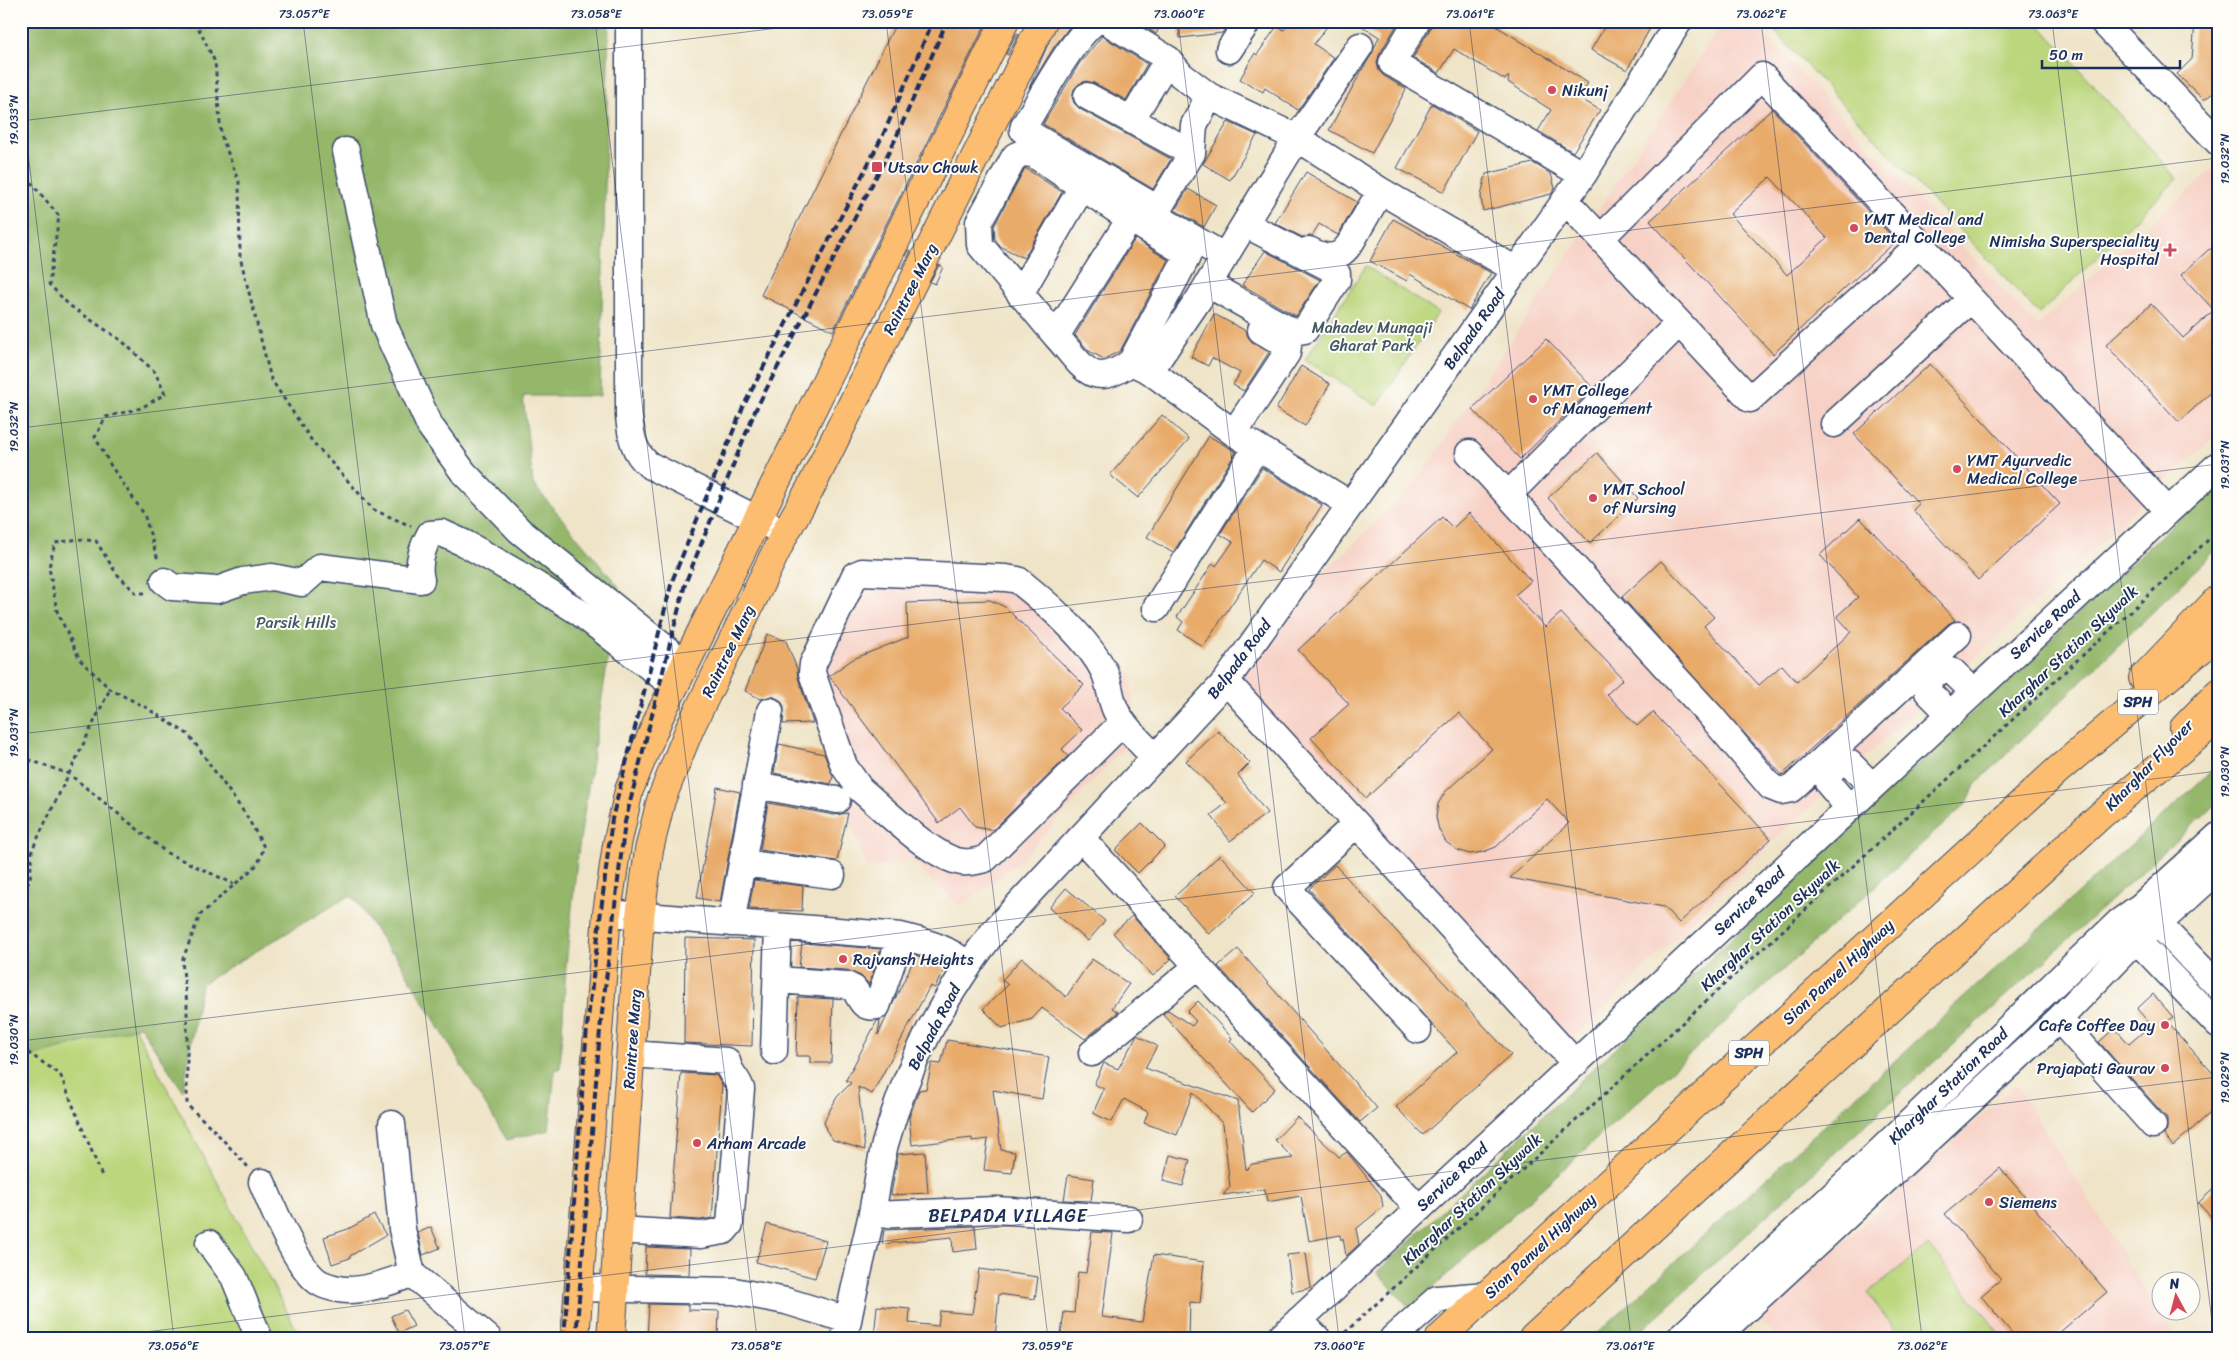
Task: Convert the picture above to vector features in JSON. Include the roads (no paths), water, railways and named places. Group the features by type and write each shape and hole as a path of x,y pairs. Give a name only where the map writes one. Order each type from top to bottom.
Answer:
{"main road":[{"name":"Raintree Marg","path":"575,1338 607,913 617,845 629,790 660,714 1005,21"},
{"name":"Raintree Marg","path":"611,1338 640,916 649,850 661,800 690,728 785,534 810,489 1043,21"},
{"path":"2058,769 2218,599"},
{"name":"SPH","path":"2058,769 2218,635"},
{"name":"Kharghar Flyover","path":"2102,815 2218,693"},
{"path":"1534,1338 2102,815 2218,719"},
{"name":"Sion Panvel Highway","path":"1440,1338 2058,769"}],"street":[{"path":"629,21 629,416 634,446 641,458 649,465 785,534"},
{"path":"1096,21 1088,27 1054,77 1023,130 1158,209"},
{"path":"1106,21 1168,59 1181,75 1209,96 1297,138 1380,191 1516,270"},
{"path":"1229,50 1248,21"},
{"path":"1417,21 1392,63 1583,175"},
{"name":"Belpada Road","path":"846,1329 872,1215 885,1146 899,1099 919,1049 942,1005 968,965 994,931 1226,681 1583,175 1679,21"},
{"path":"2102,21 2214,129"},
{"path":"1140,367 1187,257 1186,254 1033,154 1022,153 1015,156 979,222 978,238 980,245 1056,336 1091,374 1110,375 1140,367 1211,279 1297,138 1360,46"},
{"path":"1131,120 1168,59"},
{"path":"1600,238 1762,76 2168,511"},
{"path":"1087,96 1192,153"},
{"path":"1156,608 1247,434 1287,352 1288,346 1211,279 1159,218 1158,209 1192,153 1194,125 1209,96"},
{"path":"346,151 384,325 430,426 464,473 520,531 680,675"},
{"path":"1020,294 1082,186"},
{"path":"1247,221 1321,257 1332,257 1348,249 1380,191"},
{"path":"1565,200 1750,399 1920,244"},
{"path":"1056,336 1130,219"},
{"path":"1185,261 1293,332 1306,330 1337,280 1336,274 1328,267 1247,221"},
{"path":"1834,424 1971,299"},
{"path":"1508,496 1680,323"},
{"path":"1140,367 1247,434 1350,504"},
{"path":"1469,452 1710,715 1771,786 1781,790 1792,789 1829,761 1927,669 1958,635"},
{"name":"Service Road","path":"1280,1338 1308,1329 1419,1208 2218,465"},
{"path":"164,581 172,587 216,590 243,581 272,577 302,583 320,568 421,580 419,573 423,548 430,534 442,533 466,544 522,576 680,675"},
{"path":"1123,722 985,859 975,862 961,862 928,846 860,789 852,779 844,766 812,673 813,664 855,575 868,571 1018,580 1076,634 1091,652 1104,671 1115,710 1123,722 1156,758"},
{"path":"1927,669 1951,670 1974,692"},
{"path":"1927,669 1928,692 1950,714"},
{"path":"1226,681 1575,1063"},
{"path":"731,923 770,711"},
{"path":"1829,761 1849,764 1872,786"},
{"path":"1829,761 1828,783 1849,808"},
{"path":"756,786 838,800"},
{"path":"1356,824 1288,888 1418,1030"},
{"name":"Kharghar Station Road","path":"2150,915 2218,836"},
{"path":"1081,838 1419,1208"},
{"path":"742,863 832,875"},
{"name":"Kharghar Station Road","path":"1715,1338 1868,1179 2128,931 2218,870"},
{"path":"607,913 901,936 952,952 968,965"},
{"path":"2150,915 2218,986"},
{"path":"774,1050 778,927"},
{"path":"2128,931 2218,1025"},
{"name":"Kharghar Station Road","path":"1680,1338 2059,1019 2128,931"},
{"path":"776,980 846,985 854,989 860,1002 865,1005 877,1006 901,936"},
{"path":"1092,1053 1198,966"},
{"path":"2059,1019 2153,1125"},
{"path":"618,1230 701,1235 724,1231 730,1224 741,1090 739,1082 729,1071 727,1061 630,1054"},
{"path":"392,1124 402,1229 412,1274 488,1338"},
{"path":"262,1182 282,1228 309,1274 321,1284 347,1290 371,1287 412,1274"},
{"path":"872,1215 996,1210 1129,1219"},
{"path":"209,1243 234,1277 259,1338"},
{"path":"579,1288 734,1291 786,1301 846,1329"},
{"path":"1393,1338 1437,1299 1487,1294"}],"railway":[{"path":"564,1338 587,1027 612,819 672,581 743,407 883,135 933,21"},
{"path":"576,1338 600,1030 625,822 685,584 755,411 895,140 947,21"}],"place":[{"name":"Nikunj","path":"1552,90"},
{"name":"Utsav Chowk","path":"877,167"},
{"name":"YMT Medical and Dental College","path":"1854,228"},
{"name":"Nimisha Superspeciality Hospital","path":"2170,250"},
{"name":"YMT College of Management","path":"1533,399"},
{"name":"YMT Ayurvedic Medical College","path":"1957,469"},
{"name":"YMT School of Nursing","path":"1593,498"},
{"name":"Rajvansh Heights","path":"843,959"},
{"name":"Cafe Coffee Day","path":"2165,1025"},
{"name":"Prajapati Gaurav","path":"2165,1068"},
{"name":"Arham Arcade","path":"697,1143"},
{"name":"Siemens","path":"1989,1202"}],"district":[{"name":"BELPADA VILLAGE","path":"1008,1216"}],"park label":[{"name":"Mahadev Mungaji Gharat Park","path":"1372,336"},
{"name":"Parsik Hills","path":"296,622"}]}
